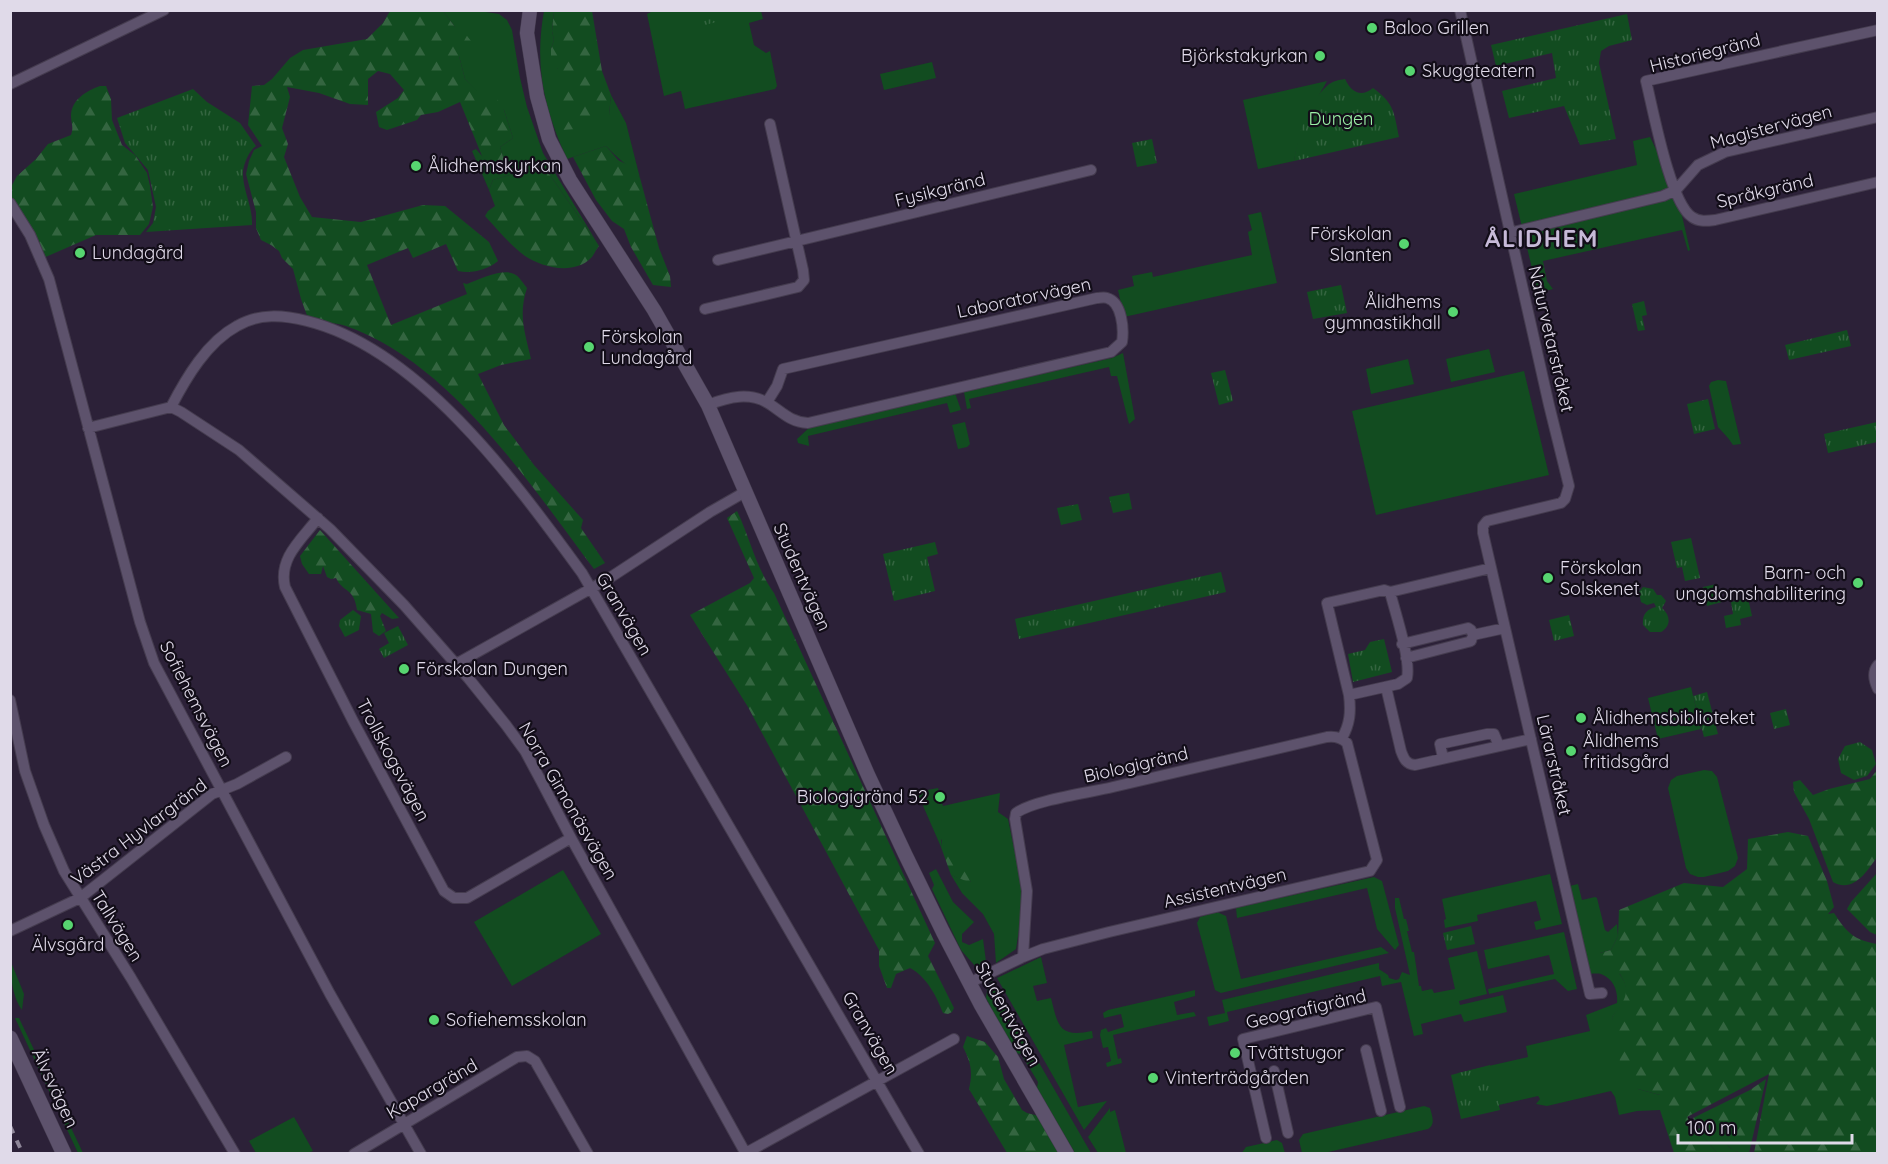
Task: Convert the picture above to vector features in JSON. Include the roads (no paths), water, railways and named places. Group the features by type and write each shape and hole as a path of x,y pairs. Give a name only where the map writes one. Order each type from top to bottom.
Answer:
{"main road":[{"name":"Älvsvägen","path":"10,1038 64,1154"}],"street":[{"path":"10,84 164,10"},
{"name":"Studentvägen","path":"530,10 527,33 537,96 549,139 570,180 654,310 708,405 873,785 943,932 969,983 1067,1154"},
{"name":"Naturvetarstråket","path":"1460,10 1569,486 1565,499 1560,503 1487,521 1483,526 1483,533"},
{"name":"Historiegränd","path":"1676,190 1670,176 1647,81 1878,30"},
{"name":"Magistervägen","path":"1509,232 1653,200 1676,190 1698,165 1725,152 1878,117"},
{"path":"705,309 798,286 804,280 770,124"},
{"name":"Fysikgränd","path":"718,260 1091,170"},
{"name":"Språkgränd","path":"1676,190 1686,212 1700,221 1715,220 1878,182"},
{"name":"Sofiehemsvägen","path":"10,203 15,220 34,243 49,279 145,642 330,994 421,1154"},
{"name":"Laboratorvägen","path":"708,405 734,397 755,398 767,402 791,419 808,423 1111,351 1122,342 1122,323 1118,308 1113,302 1107,298 1097,298 783,369 777,386 767,402"},
{"name":"Granvägen","path":"171,407 186,380 224,334 256,318 278,315 332,327 382,355 429,392 480,444 538,514 582,573 919,1154"},
{"path":"88,428 171,407"},
{"name":"Norra Gimonäsvägen","path":"171,407 239,450 318,518 400,600 506,725 525,751 745,1153"},
{"path":"456,664 591,589 745,492"},
{"name":"Trollskogsvägen","path":"318,518 286,559 283,578 285,587 353,721 444,891 454,898 467,898 571,838"},
{"name":"Lärarstråket","path":"1483,533 1590,994 1602,993"},
{"path":"1342,738 1348,726 1351,711 1327,603 1384,590 1390,592 1491,568"},
{"path":"1349,695 1398,684 1407,678 1406,658 1390,592"},
{"path":"1473,635 1505,627"},
{"path":"1402,644 1468,628 1473,635 1471,641 1406,658"},
{"path":"1878,665 1874,670 1874,676 1878,689"},
{"path":"1386,687 1405,760 1409,764 1414,765 1531,739"},
{"name":"Tallvägen","path":"10,700 22,759 38,809 64,871 131,978 235,1154"},
{"name":"Biologigränd","path":"1023,957 1027,891 1015,819 1016,813 1049,801 1327,737 1342,738"},
{"name":"Assistentvägen","path":"969,983 1043,949 1370,871 1377,860 1350,749 1342,738"},
{"name":"Västra Hyvlargränd","path":"10,931 80,898 212,794 237,784 285,757"},
{"name":"Geografigränd","path":"1266,1138 1243,1038 1376,1007 1400,1107"},
{"path":"745,1153 954,1038"},
{"path":"1366,1050 1380,1112"},
{"name":"Kapargränd","path":"354,1154 517,1058 527,1056 535,1061 588,1154"},
{"path":"1274,1071 1288,1133"}],"railway":[{"path":"10,1126 23,1154"}],"place":[{"name":"Baloo Grillen","path":"1372,28"},
{"name":"Björkstakyrkan","path":"1320,56"},
{"name":"Skuggteatern","path":"1410,71"},
{"name":"Ålidhemskyrkan","path":"416,166"},
{"name":"Förskolan Slanten","path":"1404,244"},
{"name":"Lundagård","path":"80,253"},
{"name":"Ålidhems gymnastikhall","path":"1453,312"},
{"name":"Förskolan Lundagård","path":"589,347"},
{"name":"Förskolan Solskenet","path":"1548,578"},
{"name":"Barn- och ungdomshabilitering","path":"1858,583"},
{"name":"Förskolan Dungen","path":"404,669"},
{"name":"Ålidhemsbiblioteket","path":"1581,718"},
{"name":"Ålidhems fritidsgård","path":"1571,751"},
{"name":"Biologigränd 52","path":"940,797"},
{"name":"Älvsgård","path":"68,925"},
{"name":"Sofiehemsskolan","path":"434,1020"},
{"name":"Tvättstugor","path":"1235,1053"},
{"name":"Vinterträdgården","path":"1153,1078"}],"district":[{"name":"ÅLIDHEM","path":"1542,239"}],"park label":[{"name":"Dungen","path":"1341,119"}]}
